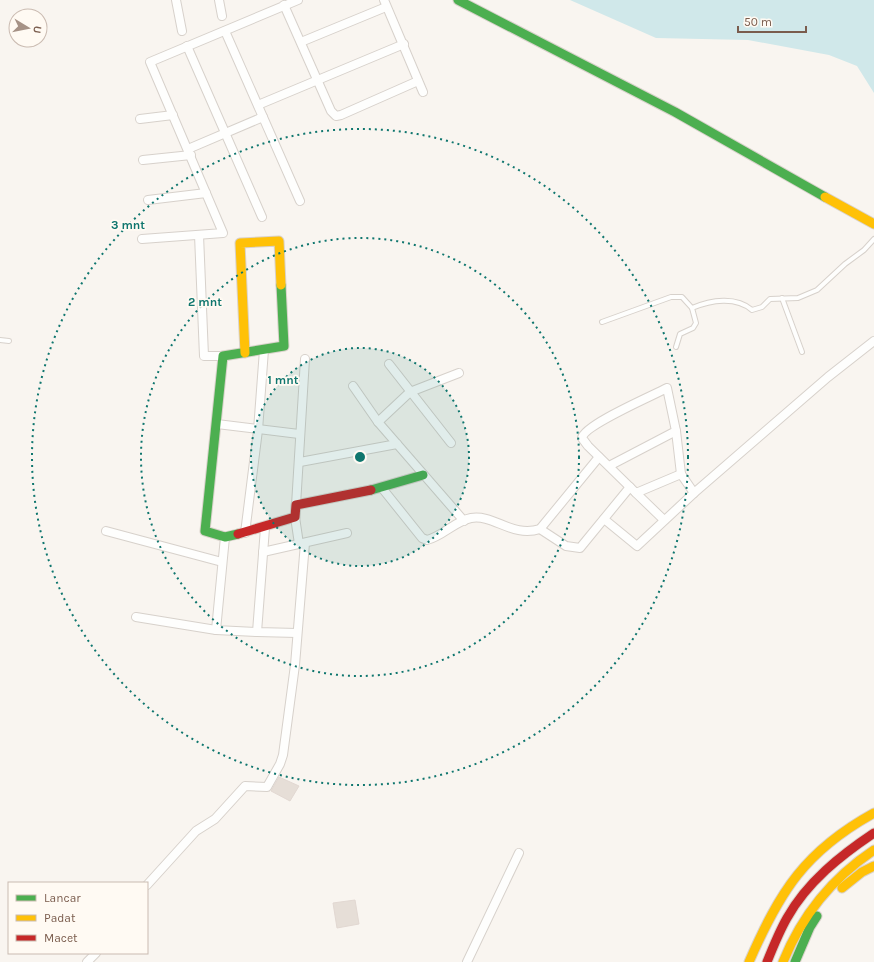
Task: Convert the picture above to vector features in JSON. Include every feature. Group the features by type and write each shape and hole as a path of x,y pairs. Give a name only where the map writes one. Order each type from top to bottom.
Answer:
{"main road":[{"path":"458,0 675,112 874,224"},
{"path":"245,353 240,242 279,241 284,346 264,350 245,353 223,356 205,531 225,537 245,534 295,517 296,505 382,488 423,475"},
{"path":"749,962 780,897 798,871 841,832 874,813"},
{"path":"767,962 777,938 796,905 827,870 859,843 874,833"},
{"path":"783,962 790,942 804,918 824,892 865,855 874,850"},
{"path":"795,962 810,927 821,911 838,892 862,872 874,866"}],"street":[{"path":"176,0 182,32"},
{"path":"219,0 222,16"},
{"path":"142,240 223,233 150,62 298,0"},
{"path":"301,42 385,4 404,44 423,92"},
{"path":"284,5 331,111 338,116 418,81"},
{"path":"225,31 300,201"},
{"path":"258,105 404,44"},
{"path":"187,46 262,217"},
{"path":"140,119 173,115"},
{"path":"143,160 189,152 225,133 263,118"},
{"path":"148,200 206,193"},
{"path":"199,235 204,356 223,356"},
{"path":"604,519 637,546 694,493 828,377 874,341"},
{"path":"245,534 258,430 264,350"},
{"path":"296,505 300,462 299,434 305,359"},
{"path":"389,364 451,443"},
{"path":"378,422 410,392 459,373"},
{"path":"353,386 378,422 464,521"},
{"path":"664,520 588,446 582,438 583,434 594,425 667,388 676,431 681,474 694,493"},
{"path":"217,424 299,434"},
{"path":"609,466 676,431"},
{"path":"300,462 397,444"},
{"path":"382,488 422,538 427,540 471,518 479,518 523,532 540,529 599,457"},
{"path":"636,493 681,474"},
{"path":"540,529 566,546 580,548 630,487"},
{"path":"148,884 196,831 215,819 245,786 267,787 282,759 295,665 302,544 295,517"},
{"path":"257,632 265,528"},
{"path":"106,531 222,562"},
{"path":"263,552 347,533"},
{"path":"216,630 225,537"},
{"path":"136,617 216,630 297,633"},
{"path":"467,962 519,853"},
{"path":"87,962 95,954"}],"lane":[{"path":"692,308 716,301 729,301 746,304 752,310 756,310 770,299 806,296 817,290 845,264 864,250 874,239"},
{"path":"602,322 671,297 682,297 692,308 696,323 693,328 680,334 676,347"},
{"path":"782,298 802,352"},
{"path":"0,340 9,341"}],"water":[{"path":"570,0 874,0 874,93 857,66 829,55 748,40 656,38"}],"building":[{"path":"279,777 299,786 290,801 271,791"},
{"path":"355,900 359,924 337,928 333,903"}],"traffic: fast":[{"path":"458,0 675,112 825,197"},
{"path":"238,534 225,537 205,531 223,356 284,346 281,285"},
{"path":"371,490 423,475"},
{"path":"795,962 810,927 817,916"}],"traffic: slow":[{"path":"825,197 874,224"},
{"path":"245,353 240,243 279,241 281,285"},
{"path":"749,962 772,914 797,875 812,858 830,842 850,827 874,813"},
{"path":"783,962 799,929 820,899 845,873 874,850"},
{"path":"842,888 862,872 874,866"}],"traffic: jam":[{"path":"238,534 295,517 296,505 371,490"},
{"path":"767,962 784,923 804,893 837,860 874,833"}]}
